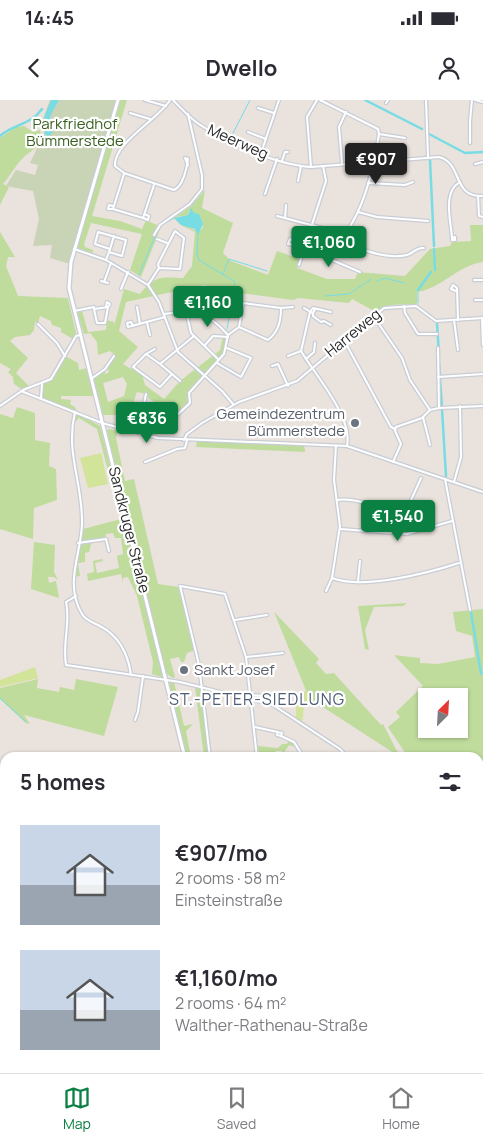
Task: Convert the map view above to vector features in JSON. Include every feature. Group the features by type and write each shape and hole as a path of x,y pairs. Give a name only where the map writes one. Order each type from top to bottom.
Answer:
{"street":[{"name":"Sandkruger Straße","path":"118,100 74,250 69,275 74,311 184,752"},
{"path":"145,100 166,106"},
{"path":"171,100 139,129 115,158 115,166 124,173 174,190 177,189 188,164"},
{"name":"Meerweg","path":"171,100 199,124 216,134 261,153 301,166 311,167 428,157"},
{"path":"261,153 279,100"},
{"path":"311,167 306,117 319,100 378,129 379,134 374,162 358,212 345,234"},
{"path":"426,100 428,157 446,159 468,194 483,196"},
{"path":"470,143 470,121 474,100 483,102"},
{"path":"258,108 274,113"},
{"path":"342,164 340,127 346,112"},
{"path":"130,113 150,119"},
{"path":"154,234 160,225 190,204 202,189 202,175 188,114"},
{"path":"248,132 266,139"},
{"path":"379,134 405,138"},
{"name":"Meerweg","path":"282,160 285,152 288,152"},
{"path":"265,194 277,159"},
{"path":"476,164 483,162"},
{"path":"298,181 301,166"},
{"path":"299,265 326,180 323,166"},
{"path":"124,173 113,207 148,220 149,216 144,214"},
{"path":"367,183 405,185 413,182"},
{"path":"452,238 450,194 453,187 460,182"},
{"path":"143,218 155,184"},
{"path":"478,196 481,217"},
{"path":"284,218 286,205"},
{"path":"358,212 377,217 428,221"},
{"path":"277,216 350,236"},
{"path":"349,229 353,246 370,252 407,254 417,248 424,248"},
{"path":"148,285 159,268 158,264 174,231 184,238 180,269 159,268"},
{"path":"98,232 126,240 122,256 109,250 95,244 98,232"},
{"path":"106,260 114,236"},
{"path":"157,239 168,243"},
{"path":"305,247 288,244 290,239 360,272"},
{"path":"74,250 111,262 148,285 166,318 178,352 222,391 234,405"},
{"path":"108,283 103,281 111,262"},
{"path":"121,289 128,272"},
{"path":"474,280 483,280"},
{"path":"456,291 458,350"},
{"path":"199,294 213,298 222,298"},
{"path":"208,318 212,312 213,298"},
{"path":"475,300 483,300"},
{"path":"204,345 213,336 228,336 239,327 243,304 281,308 293,307"},
{"path":"437,334 418,334 405,313 404,306 416,306 436,321 482,318 483,345"},
{"name":"Harreweg","path":"145,462 177,449 185,448 185,440 197,426 234,405 246,399 288,386 384,308 404,306"},
{"path":"74,311 94,307 94,309 107,307 105,323 97,323 94,309"},
{"path":"137,307 140,324"},
{"path":"239,327 268,340 276,334 281,317 281,308"},
{"path":"304,308 313,313 313,316 321,322 324,321 331,325"},
{"path":"309,311 311,308 331,312"},
{"path":"313,313 314,309"},
{"path":"164,314 186,311 197,312 208,318 228,336"},
{"path":"186,311 191,333 204,345 203,347 219,360"},
{"path":"309,311 301,351 325,386 347,430 347,446"},
{"path":"212,312 221,313"},
{"path":"374,316 402,358 410,380 430,410"},
{"path":"133,326 166,318"},
{"path":"147,322 150,335"},
{"path":"38,324 57,343 65,356"},
{"path":"0,406 21,391 42,384 50,379 76,336 81,335"},
{"path":"160,364 178,352 194,336"},
{"path":"142,410 176,417 190,402 189,393 219,360 227,348 228,336"},
{"path":"344,340 388,422 395,429 401,444 393,462"},
{"path":"306,359 314,352 316,343"},
{"path":"216,362 241,377 250,358 227,348"},
{"path":"438,348 439,408"},
{"path":"155,349 146,354 133,367 160,386 172,374"},
{"path":"288,356 301,351"},
{"path":"146,354 180,381"},
{"path":"91,379 106,368 114,356"},
{"path":"272,366 278,364 288,386"},
{"path":"438,378 483,374"},
{"path":"41,398 42,384"},
{"path":"21,391 102,423 138,433 185,440 347,446 483,492"},
{"path":"138,433 146,394"},
{"path":"395,429 423,417 430,410 460,406 483,406"},
{"path":"454,482 461,456 460,406"},
{"path":"75,412 70,431 72,457 81,497 82,522 73,578 76,596 84,617 117,637 131,675"},
{"path":"423,417 430,445"},
{"path":"326,591 332,578 340,529 334,475 336,445"},
{"path":"337,500 344,499 390,509 407,509 421,478"},
{"path":"445,480 470,610"},
{"path":"340,529 407,534 452,521"},
{"path":"78,543 108,538 109,551"},
{"path":"358,580 360,561"},
{"path":"332,578 358,580 404,577 460,563"},
{"path":"209,752 202,687 194,640 179,587 223,593 235,620 246,657 257,752"},
{"path":"76,596 66,602 68,610 64,635 66,665 166,680 273,705 343,752"},
{"path":"235,620 267,615"},
{"path":"246,657 283,653"},
{"path":"135,720 138,712 143,676"},
{"path":"251,695 277,697 296,694"},
{"path":"273,705 277,697"},
{"path":"255,727 282,733 281,736 294,742 300,752"}],"green space":[{"name":"Parkfriedhof Bümmerstede","path":"50,100 118,100 70,264 50,258 52,245 33,246 39,219 33,191 6,186 16,170 35,175 38,165 30,163 44,134 41,124"},
{"path":"118,100 127,100 92,216 120,221 142,229 146,220 161,227 141,277 130,270 142,234 91,223 84,244 85,247 93,250 93,253 79,249 77,246"},
{"path":"24,126 33,132 40,130 40,140 36,147 20,161 3,184 9,187 0,205 0,138 16,127"},
{"path":"205,190 202,208 233,223 223,253 231,261 268,275 277,251 300,259 297,268 327,279 355,279 358,272 405,276 430,249 450,246 452,242 471,241 470,225 483,225 483,262 474,264 426,290 417,292 417,305 390,305 376,312 352,299 349,303 298,298 293,300 240,293 204,285 126,302 119,331 138,347 123,364 131,369 133,367 142,374 145,385 164,399 180,381 220,350 223,336 228,337 224,354 189,392 190,403 175,417 157,413 159,405 148,398 146,394 137,392 129,415 119,413 118,415 103,415 94,379 104,371 106,374 109,372 107,367 115,355 110,351 98,355 97,342 90,333 84,334 77,312 82,311 88,332 106,330 107,320 114,322 114,326 124,289 140,294 150,283 159,278 183,278 192,266 195,232 181,225 174,218 191,206","holes":["189,211 200,217 203,227 201,230 195,230 187,226 176,217 188,215","123,377 127,384 124,396 108,402 103,383"]},
{"path":"0,232 15,257 8,257 6,266 18,296 68,298 76,333 73,339 61,332 61,328 52,325 51,321 40,316 38,324 35,322 34,330 30,335 15,337 10,341 28,358 16,373 30,387 23,390 14,384 13,377 8,372 11,369 0,363"},
{"path":"65,356 78,363 79,370 87,368 94,396 61,396 61,399 71,400 70,404 76,408 75,411 42,398 42,384 51,379"},
{"path":"17,407 35,413 35,440 50,443 49,466 56,469 57,500 34,508 33,539 0,529 0,414 13,418"},
{"path":"76,413 100,426 117,493 114,493 97,429 79,418 72,425"},
{"path":"107,430 118,431 116,438 125,481 134,479 158,584 178,587 195,650 187,653 184,662 181,662 179,657 170,659 175,677 173,678 167,674 162,677 152,674 153,662 137,596 128,577 123,578 123,583 121,574 88,581 87,574 94,572 93,561 102,559 103,561 95,563 97,573 119,568 117,556 123,554 121,538 115,538 113,533 106,534 105,538 92,540 89,552 85,553 85,562 78,563 80,576 74,577 83,529 125,518"},
{"path":"197,440 304,444 305,452 196,447"},
{"path":"101,453 108,484 88,488 80,458"},
{"path":"34,542 55,545 54,572 58,580 54,577 48,577 49,583 56,581 59,598 31,589"},
{"path":"407,603 403,606 374,607 365,630 369,650 365,649 358,606"},
{"path":"483,609 483,752 405,752 388,727 400,717 396,712 418,691 418,738 468,738 468,688 421,688 423,686 394,655 420,658 420,663 438,664 475,657 472,636 456,631 453,612"},
{"path":"274,612 319,659 316,663 326,674 334,673 381,725 383,724 397,752 392,752 309,698"},
{"path":"35,667 38,678 0,687 0,680"},
{"path":"38,679 37,688 59,692 60,687 74,690 76,679 118,687 104,736 24,715 30,724 26,723 0,699 0,688"},
{"path":"169,682 174,682 184,726 193,724 186,731 190,752 186,752"},
{"path":"195,687 201,689 208,752 203,752"},
{"path":"306,691 311,703 304,706 302,724 296,720 296,694"},
{"path":"289,739 297,748 289,745 285,752 258,752 258,746 278,748 282,744 287,744"}],"water":[{"path":"51,100 59,100 50,116 53,132 48,137 43,124"},
{"path":"191,208 194,213 199,214 203,224 198,235 195,229 181,225 174,218 188,215"}],"waterway":[{"path":"230,139 250,100"},
{"path":"365,100 422,129"},
{"path":"0,136 33,118 42,109"},
{"path":"429,134 465,153 483,152"},
{"path":"197,150 203,174 202,192"},
{"path":"430,160 434,246"},
{"path":"192,205 196,199"},
{"path":"156,235 160,226 174,218"},
{"path":"198,235 197,254 199,260 234,281 235,285"},
{"path":"139,275 155,236"},
{"path":"434,249 435,270"},
{"path":"223,274 229,259 267,271"},
{"path":"418,290 431,272"},
{"path":"377,281 385,278 404,283"},
{"path":"325,296 349,294 371,279"},
{"path":"227,329 234,291"},
{"path":"418,292 418,303"},
{"path":"437,324 439,354"},
{"path":"439,362 440,375"},
{"path":"440,379 442,407"},
{"path":"442,409 446,476"},
{"path":"471,612 481,674"},
{"path":"0,698 26,722"}],"place":[{"name":"Gemeindezentrum Bümmerstede","path":"355,423"},
{"name":"Sankt Josef","path":"184,670"}],"district":[{"name":"ST.-PETER-SIEDLUNG","path":"257,699"}]}
